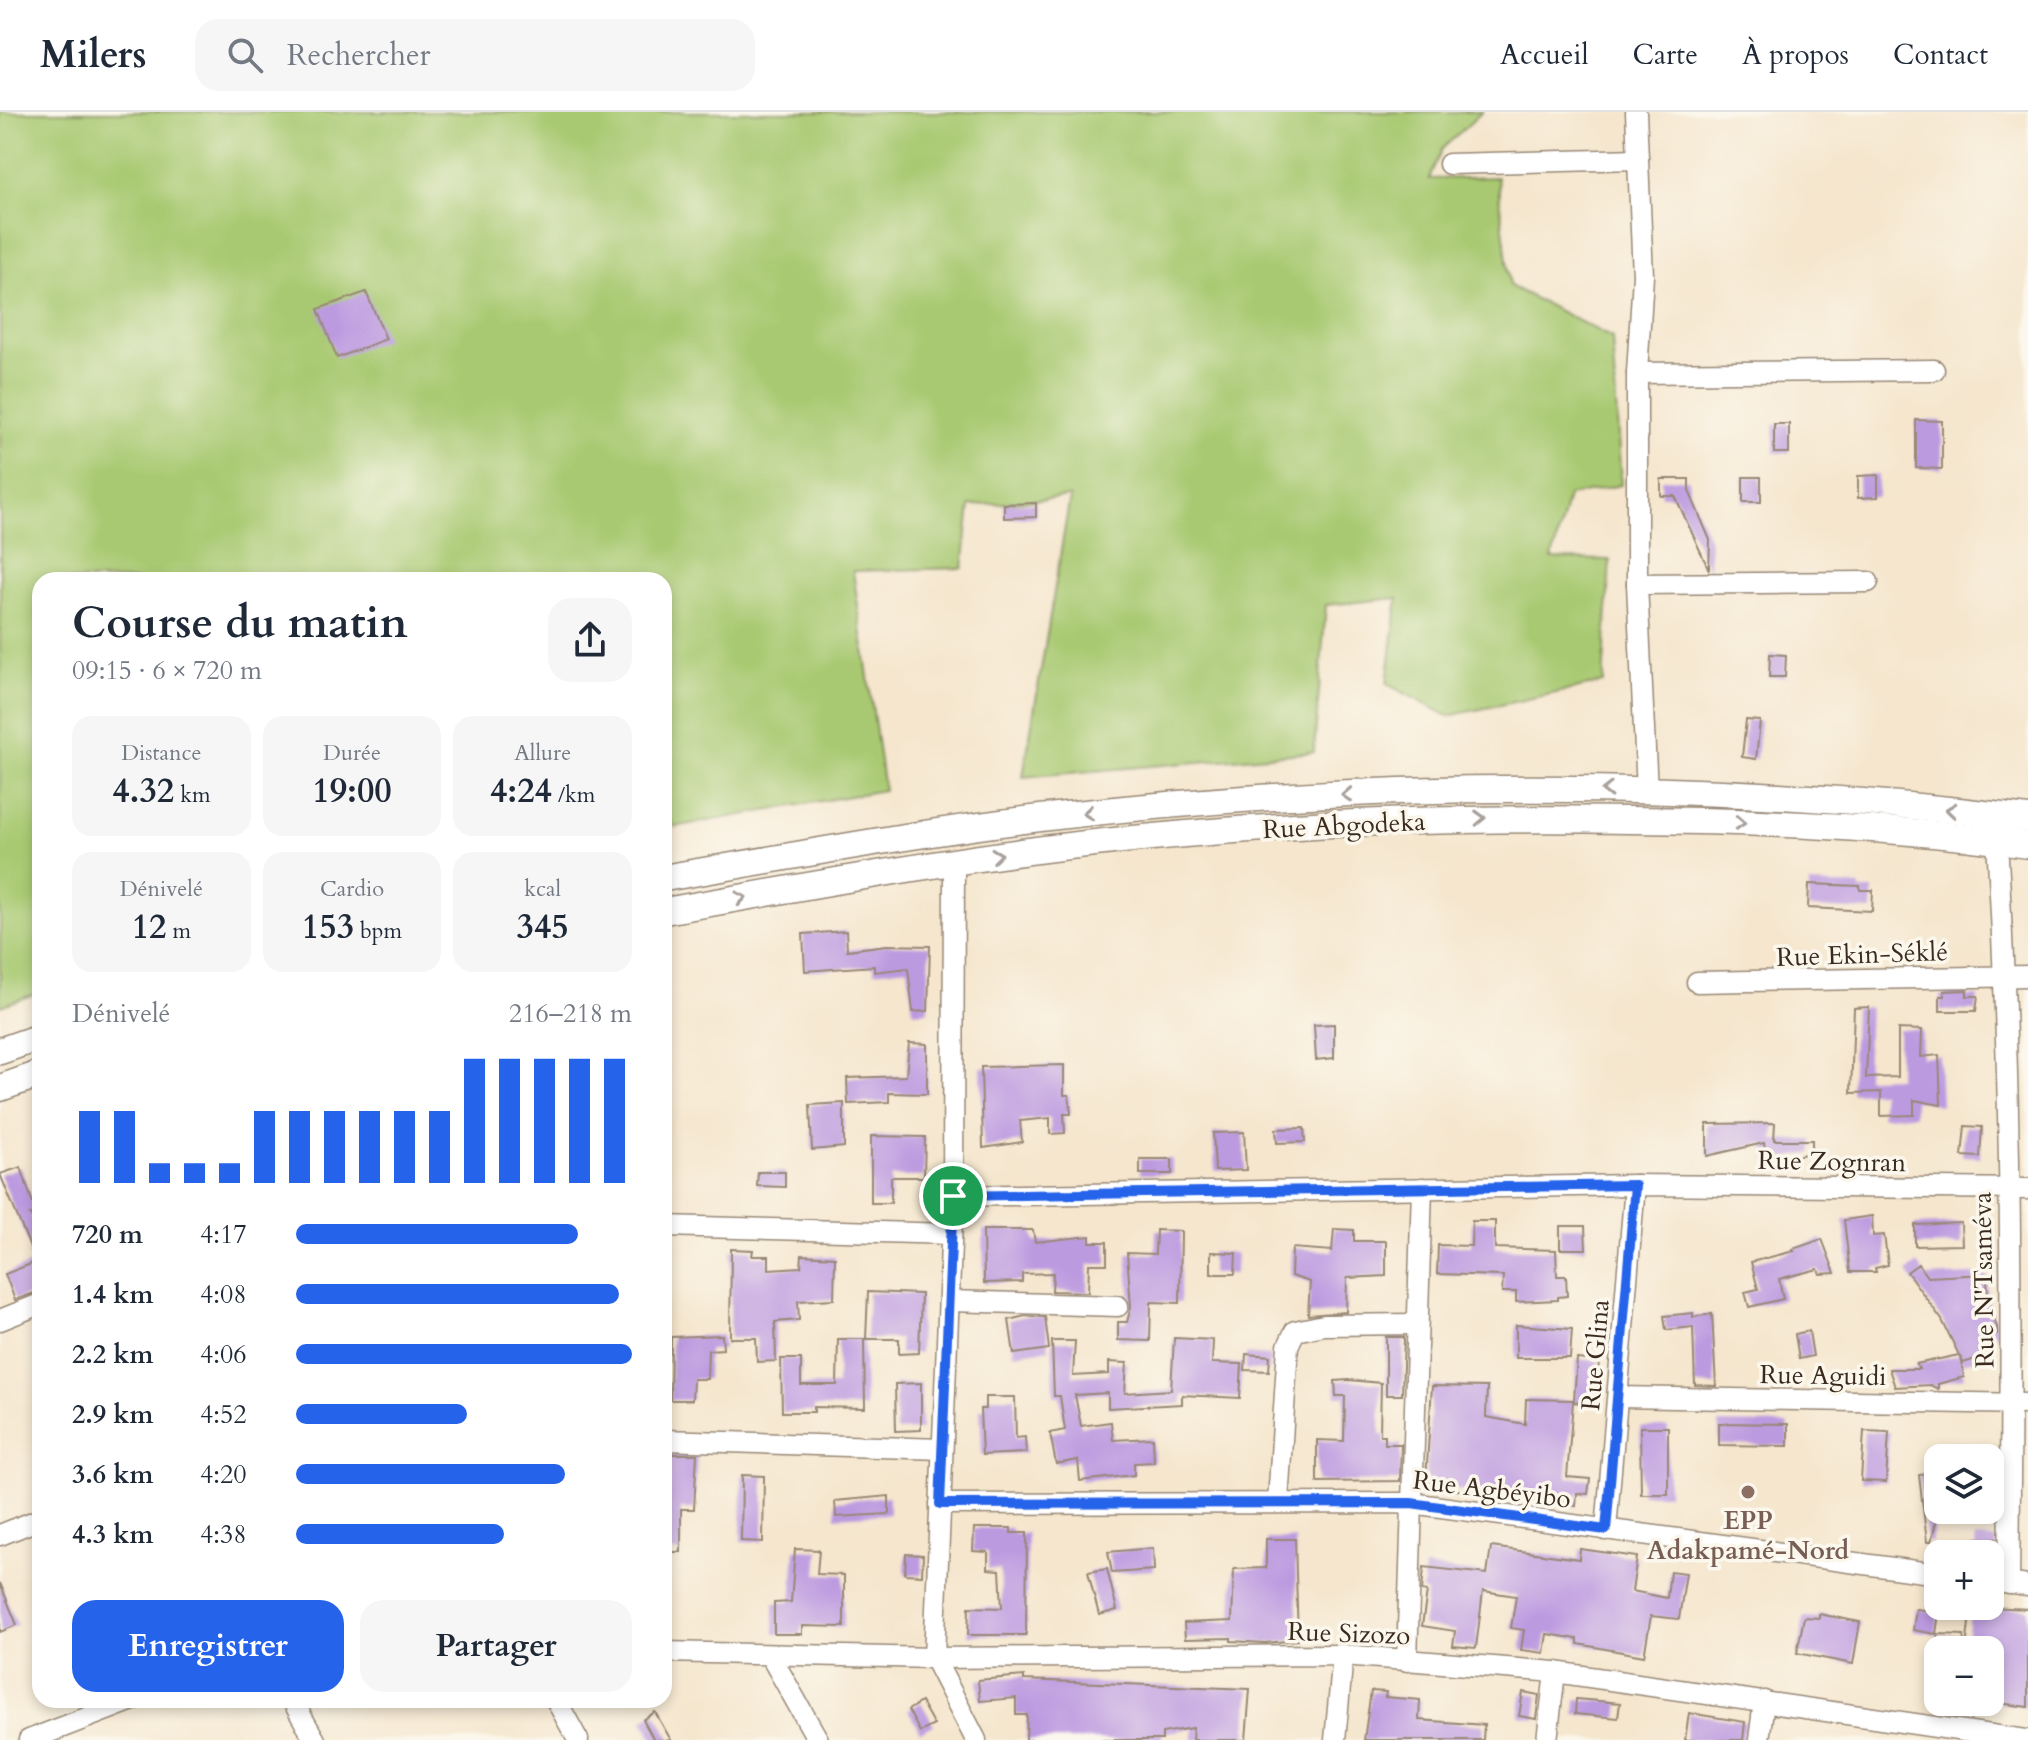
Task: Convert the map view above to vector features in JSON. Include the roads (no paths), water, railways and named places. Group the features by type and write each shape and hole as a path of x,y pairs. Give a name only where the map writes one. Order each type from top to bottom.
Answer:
{"main road":[{"name":"Rue Abgodeka","path":"672,877 963,828 1164,805 1491,789 1647,791 1906,805 2028,819"},
{"name":"Rue Abgodeka","path":"672,910 954,861 1203,834 1495,818 1715,821 1910,831 2028,845"},
{"path":"0,1051 32,1040"},
{"path":"0,1088 32,1077"}],"street":[{"path":"1636,112 1643,276 1637,373 1637,584 1647,791"},
{"path":"1449,164 1638,159"},
{"path":"1637,373 1934,370"},
{"path":"1637,584 1868,582"},
{"name":"Rue N'Tsaméva","path":"1997,841 2018,1189 2020,1404 2009,1584"},
{"path":"954,861 953,1196 934,1658 976,1740"},
{"name":"Rue Ekin-Séklé","path":"1697,982 2028,976"},
{"name":"Rue Zognran","path":"953,1196 1635,1185 2018,1189"},
{"name":"Rue Glina","path":"1606,1530 1635,1185"},
{"path":"1407,1661 1415,1324 1422,1188"},
{"path":"672,1226 951,1234"},
{"path":"949,1301 1118,1306"},
{"path":"0,1320 32,1307"},
{"path":"1278,1502 1288,1346 1295,1331 1313,1326 1415,1324"},
{"name":"Rue Aguidi","path":"1618,1397 2020,1404"},
{"path":"672,1440 942,1449"},
{"name":"Rue Agbéyibo","path":"940,1504 1411,1503 1924,1572"},
{"path":"0,1535 32,1522"},
{"name":"Rue Sizozo","path":"672,1652 934,1658 1343,1655 1555,1672 2026,1740"},
{"path":"770,1655 818,1740"},
{"path":"1335,1740 1343,1655"},
{"path":"1547,1740 1555,1672"},
{"path":"1759,1740 1764,1701"},
{"path":"29,1740 112,1708"},
{"path":"297,1708 315,1740"},
{"path":"560,1708 578,1740"}],"place":[{"name":"EPP Adakpamé-Nord","path":"1748,1492"}]}
